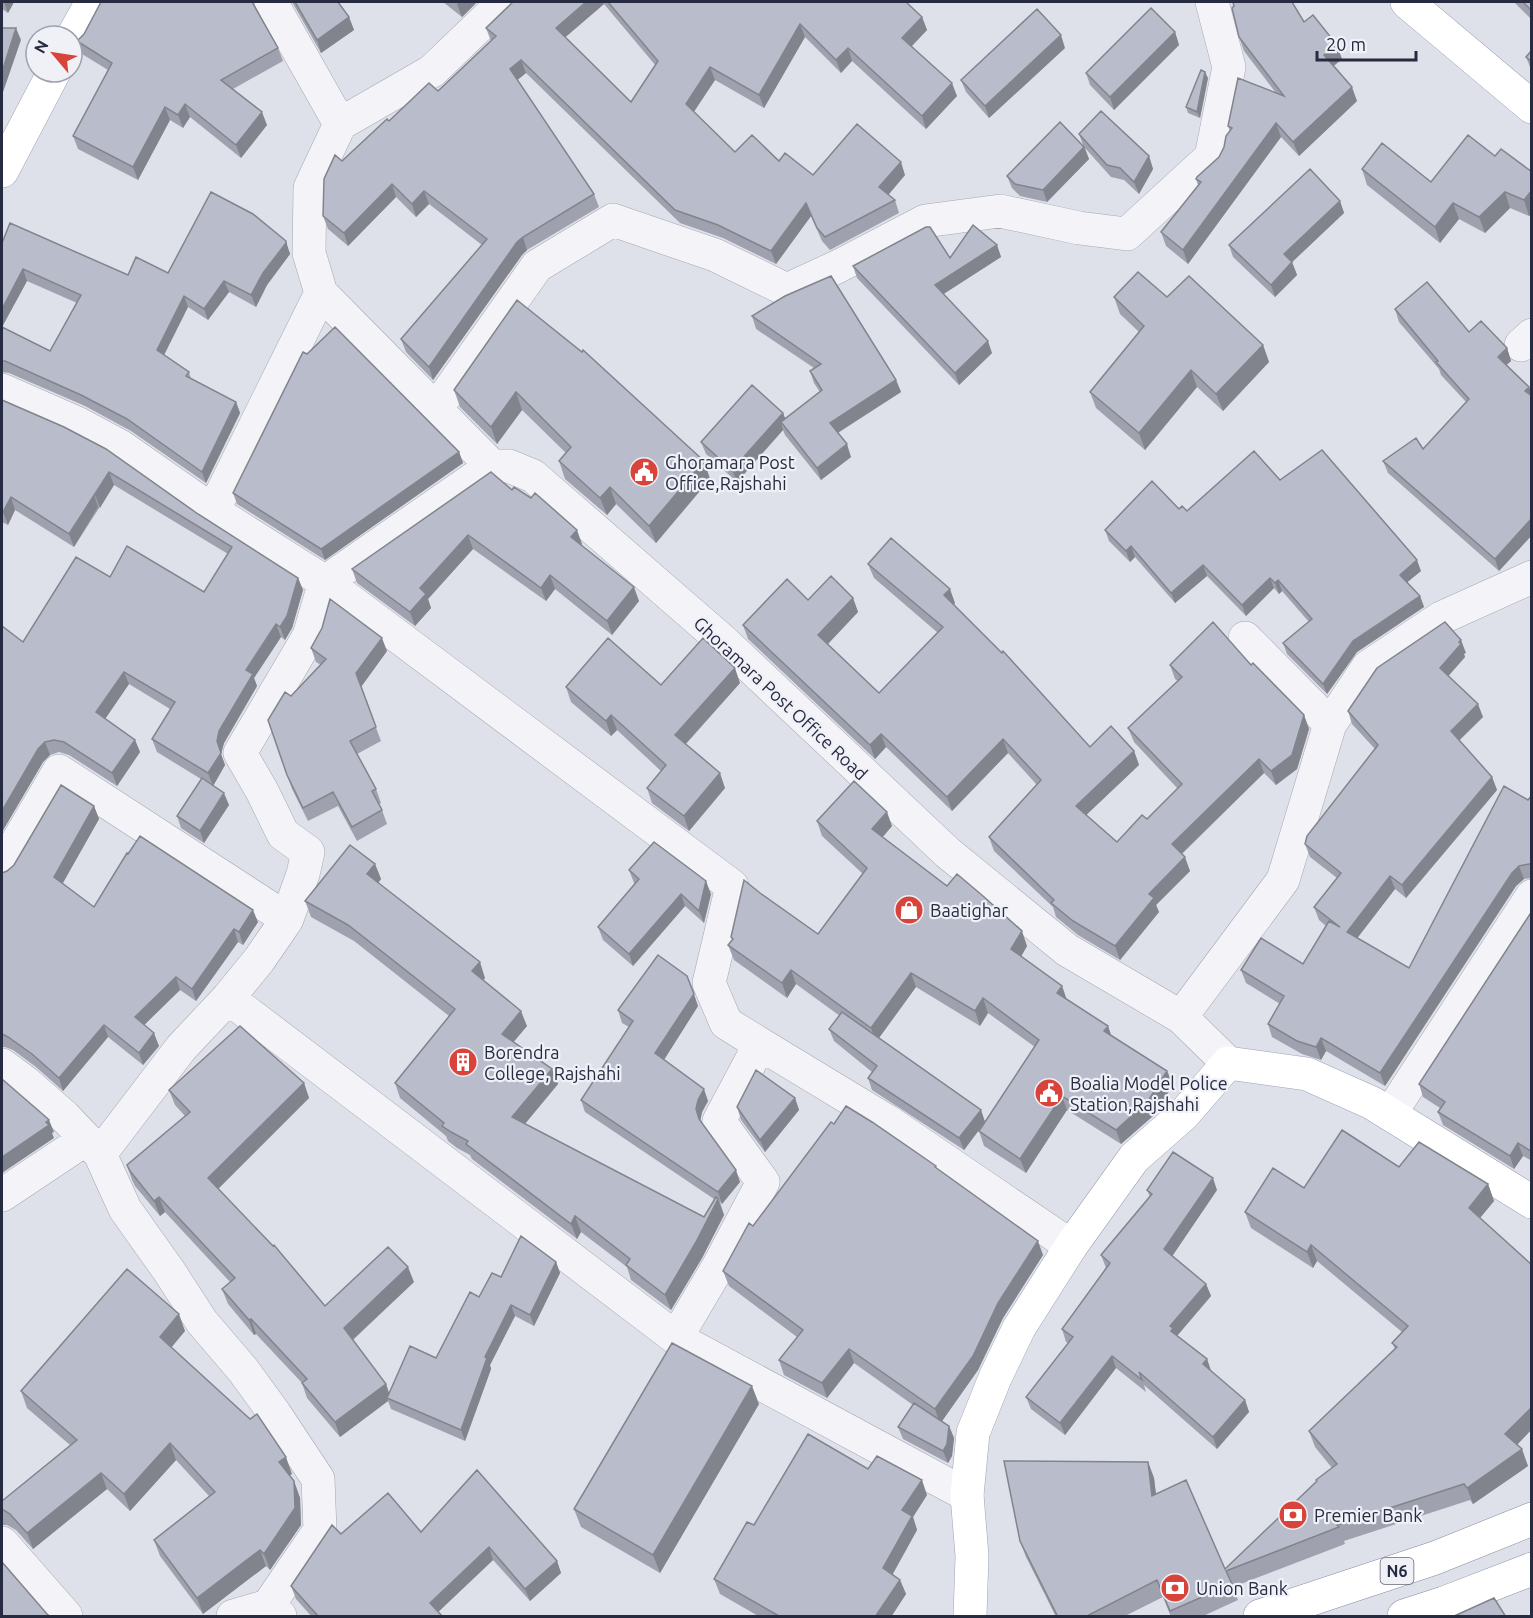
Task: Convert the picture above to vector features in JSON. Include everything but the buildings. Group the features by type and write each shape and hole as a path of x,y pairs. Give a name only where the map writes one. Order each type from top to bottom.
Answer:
{"main road":[{"path":"80,24 92,2"},
{"path":"1407,2 1532,106"},
{"path":"2,171 48,84"},
{"path":"970,1617 972,1556 967,1495 973,1433 995,1378 1019,1328 1071,1246 1134,1158 1184,1114 1228,1063 1308,1074 1372,1103 1532,1202"},
{"name":"N6","path":"1260,1617 1435,1558 1532,1519"},
{"path":"1404,1617 1446,1610 1532,1569"}],"street":[{"path":"271,2 340,124"},
{"path":"2,1194 93,1147 228,998 287,919 303,874 308,852 283,834 240,753 262,712 309,636 326,582 492,466 321,293 309,253 310,188 340,124 432,71 504,2"},
{"path":"436,409 537,266 613,220 715,255 787,290 840,266 926,221 1000,211 1079,228 1126,234 1211,158 1229,67 1212,2"},
{"path":"213,511 321,293"},
{"path":"2,390 76,423 120,446 213,511 326,582 732,886 710,982 726,1023 887,1121 1071,1246"},
{"name":"Ghoramara Post Office Road","path":"492,466 509,466 533,476 724,642 948,853 1067,950 1181,1017 1228,1063"},
{"path":"1181,1017 1283,880 1330,724 1368,667 1441,618 1532,577"},
{"path":"1245,638 1330,724"},
{"path":"2,868 59,771 287,919"},
{"path":"1390,1114 1532,896"},
{"path":"228,998 676,1338 967,1495"},
{"path":"676,1338 718,1267 763,1182 719,1121 760,1044"},
{"path":"2,1065 64,1117 93,1147 125,1209 202,1322 243,1370 318,1479 320,1530 274,1611 233,1617"},
{"path":"2,1543 66,1617"}],"place":[{"name":"Ghoramara Post Office,Rajshahi","path":"644,472"},
{"name":"Baatighar","path":"909,910"},
{"name":"Borendra College, Rajshahi","path":"463,1062"},
{"name":"Boalia Model Police Station,Rajshahi","path":"1049,1093"},
{"name":"Premier Bank","path":"1293,1515"},
{"name":"Union Bank","path":"1175,1588"}]}
